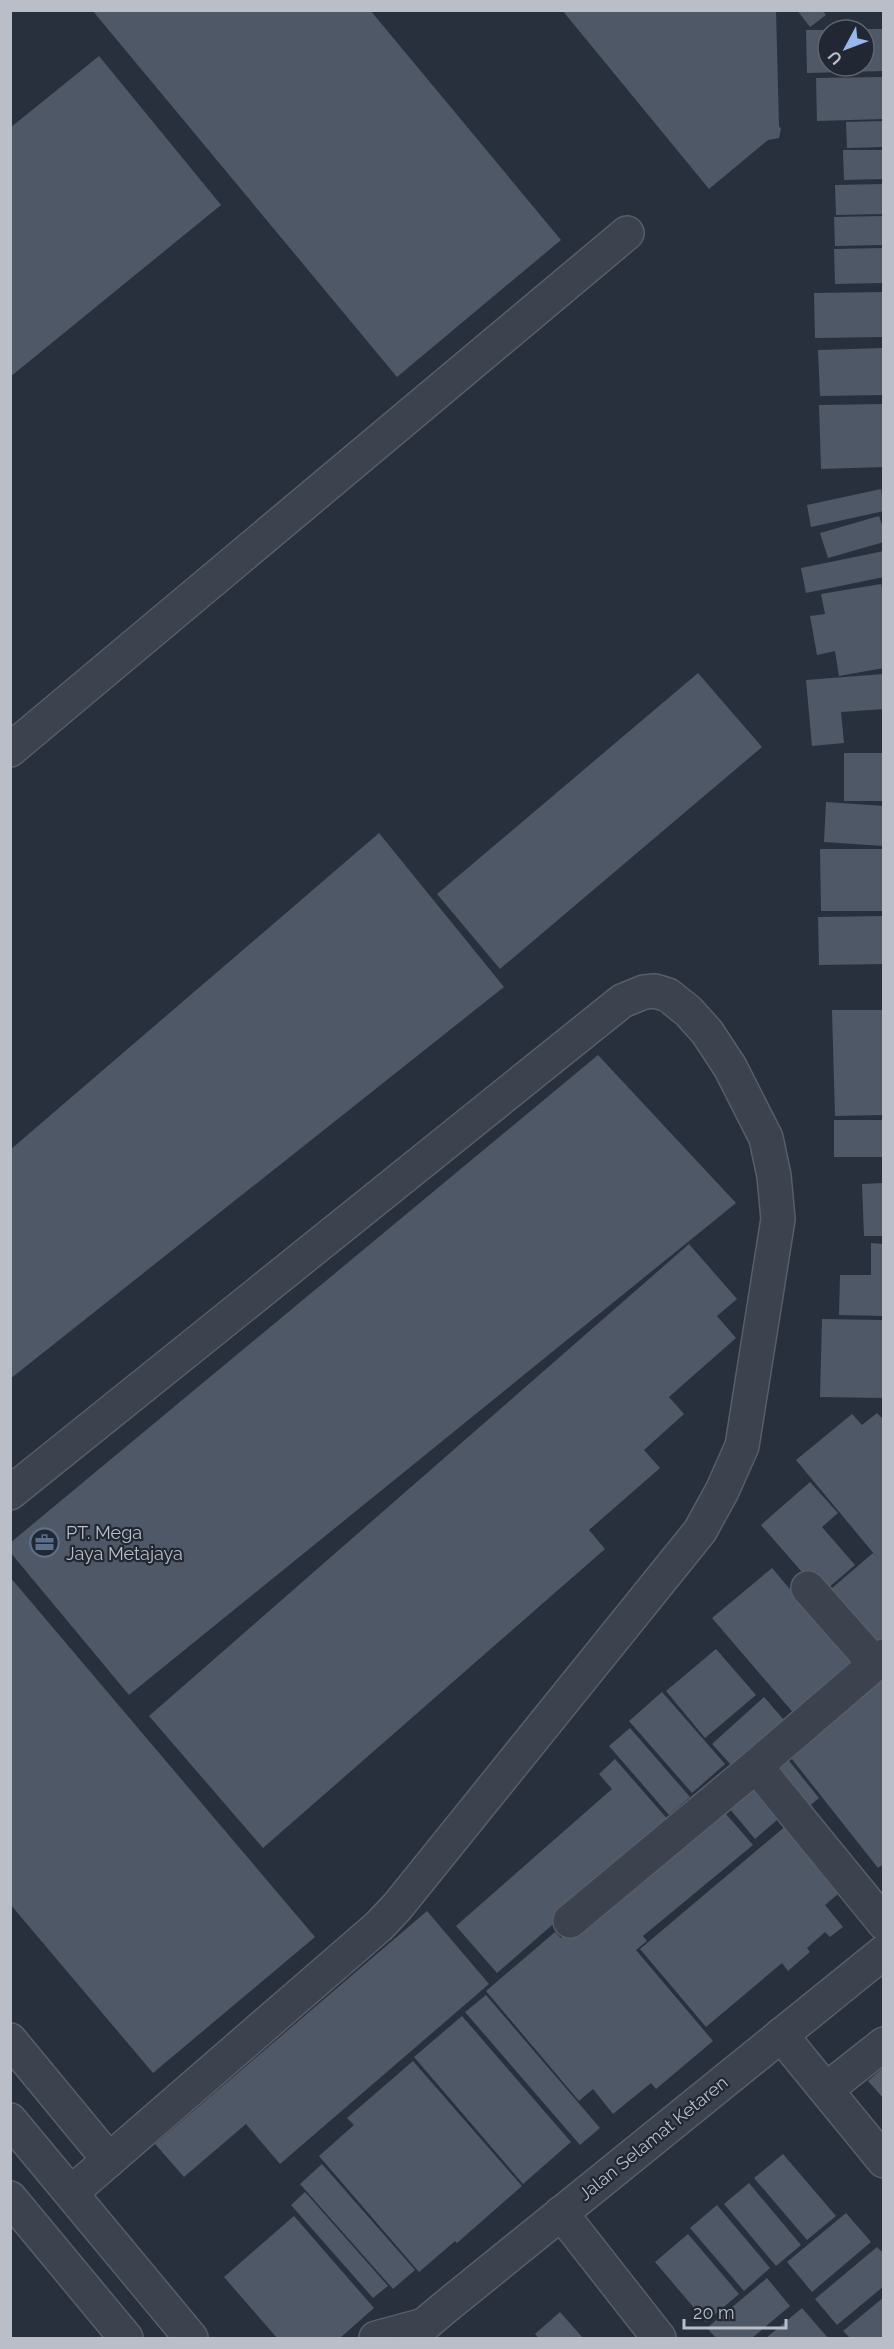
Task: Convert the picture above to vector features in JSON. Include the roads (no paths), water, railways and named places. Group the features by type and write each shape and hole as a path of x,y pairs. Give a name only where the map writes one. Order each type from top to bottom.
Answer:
{"street":[{"path":"10,750 627,233"},
{"path":"10,1493 621,1001 644,992 655,991 668,995 688,1011 707,1032 730,1067 766,1138 774,1176 778,1219 742,1446 722,1491 700,1531 397,1907 379,1926 71,2193"},
{"path":"570,1921 879,1660 808,1588"},
{"path":"756,1766 884,1923"},
{"name":"Jalan Selamat Ketaren","path":"376,2338 420,2332 561,2213 884,1952"},
{"path":"781,2035 884,2160"},
{"path":"10,2040 109,2160"},
{"path":"827,2089 884,2044"},
{"path":"10,2120 191,2338"},
{"path":"10,2198 126,2338"},
{"path":"561,2213 659,2338"}],"place":[{"name":"PT. Mega Jaya Metajaya","path":"45,1542"}]}
